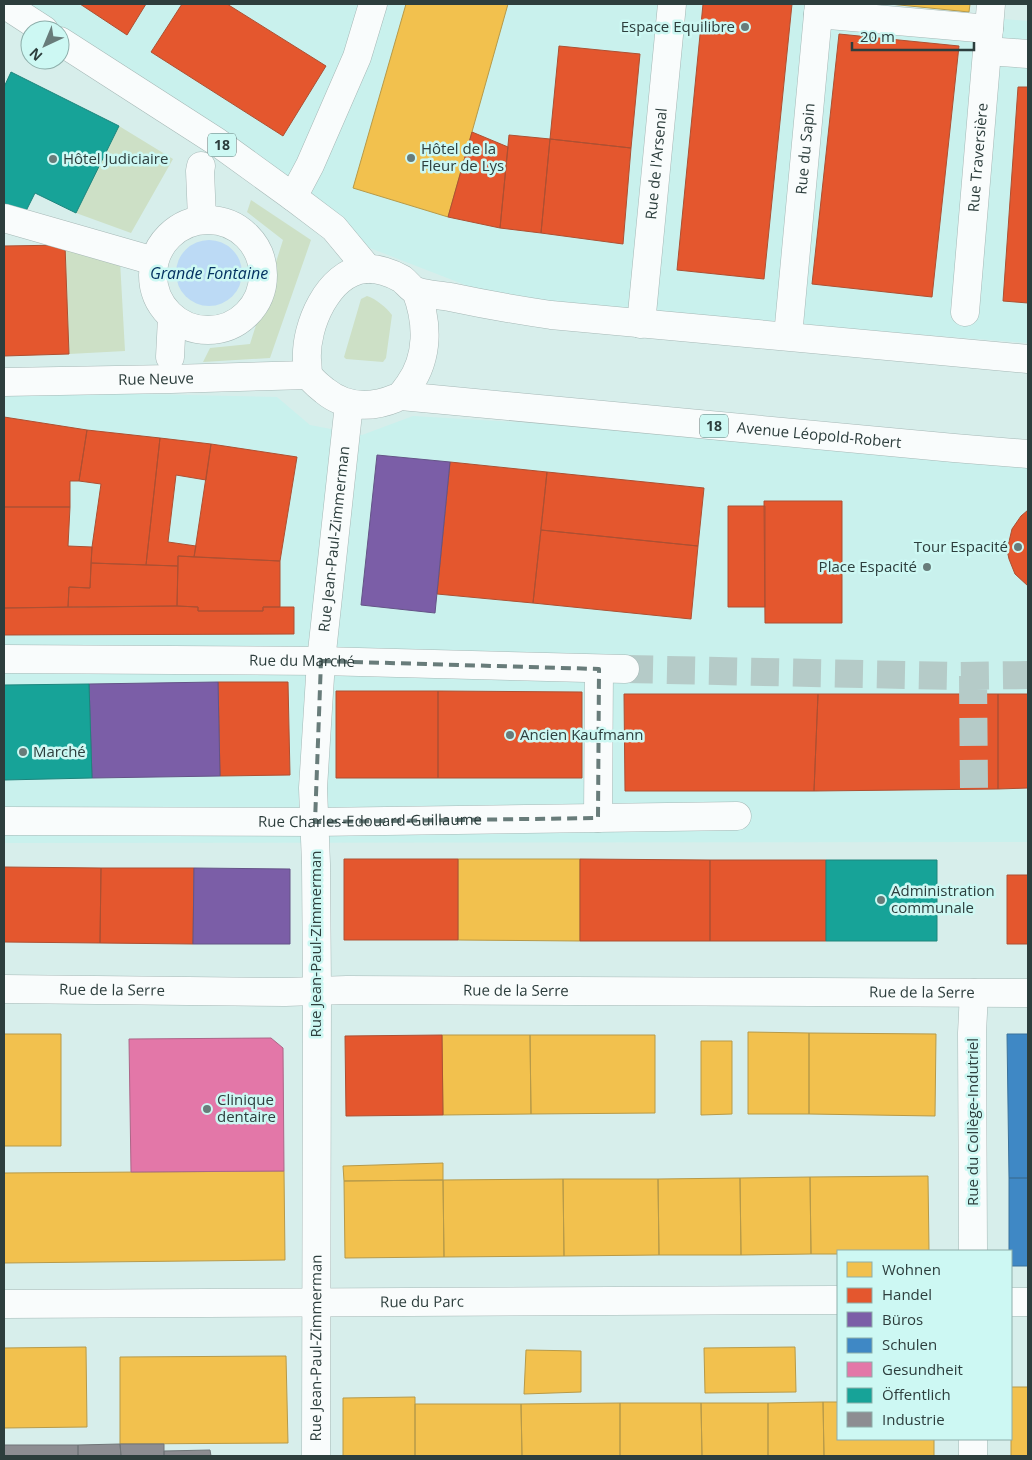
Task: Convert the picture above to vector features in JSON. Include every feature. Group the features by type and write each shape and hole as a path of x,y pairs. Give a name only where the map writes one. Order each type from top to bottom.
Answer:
{"street":[{"path":"4,4 29,20"},
{"path":"293,197 310,165 357,57 373,4"},
{"name":"Rue de l'Arsenal","path":"641,324 672,4"},
{"path":"818,9 989,28 1028,54"},
{"name":"Rue du Sapin","path":"788,336 818,9"},
{"name":"Rue Traversière","path":"965,312 989,28"},
{"name":"18","path":"70,47 217,142 293,197 334,228 368,269"},
{"path":"201,166 202,219"},
{"path":"4,218 154,261"},
{"path":"202,219 220,220 238,228 251,240 261,255 264,273 262,291 253,308 240,320 224,329 206,331 188,327 172,318 162,306 155,292 152,276 154,261 161,245 172,232 186,224 202,219"},
{"path":"308,375 307,353 310,332 316,313 326,297 338,282 353,271 368,269 385,272 402,279 416,291 422,306 425,340 421,360 413,379 401,396"},
{"path":"416,291 551,315 1028,359"},
{"path":"170,357 172,318"},
{"name":"18","path":"308,375 333,398 349,404 367,406 385,403 401,396"},
{"name":"Rue Neuve","path":"4,382 162,380 308,375"},
{"name":"Avenue Léopold-Robert","path":"401,396 1028,454"},
{"name":"Rue Jean-Paul-Zimmerman","path":"316,1456 317,991 313,788 321,661 349,404"},
{"name":"Rue du Marché","path":"4,659 321,661 612,669 598,818"},
{"name":"Rue Charles-Edouard-Guillaume","path":"4,821 315,822 737,816"},
{"name":"Rue de la Serre","path":"4,989 285,992 357,990 1028,993"},
{"name":"Rue du Collège-Indutriel","path":"973,1250 972,1033 974,993"},
{"name":"Rue du Parc","path":"4,1304 837,1300"},
{"path":"1012,1302 1028,1302"},
{"path":"973,1440 973,1456"}],"highlighted area":[{"path":"321,661 599,669 598,818 315,822"}],"shaded area":[{"path":"28,4 832,4 1028,21 1028,343 509,302 357,243 285,180 70,33 70,20 51,20"},
{"path":"4,391 277,397 310,425 362,435 413,416 1028,452 1028,842 4,843"}],"green space":[{"path":"119,126 173,159 131,233 76,213"},
{"path":"251,200 311,240 270,358 203,362 210,348 250,344 283,240 247,212"},
{"path":"65,245 120,261 125,351 69,354"},
{"path":"367,296 381,304 392,315 386,358 383,362 346,359 344,357 361,299"}],"water":[{"name":"Grande Fontaine","path":"203,240 215,240 233,249 240,260 242,273 240,286 233,297 222,304 203,306 190,301 181,292 176,279 176,267 181,254 190,245"}],"building: Wohnen":[{"path":"406,4 508,4 448,217 353,188"},
{"path":"890,4 970,4 969,12"},
{"path":"458,859 580,859 580,941 458,940"},
{"path":"748,1032 809,1033 809,1114 748,1114"},
{"path":"809,1033 936,1034 935,1116 809,1114"},
{"path":"4,1034 61,1034 61,1146 4,1146"},
{"path":"442,1035 530,1035 531,1114 443,1115"},
{"path":"530,1035 655,1035 655,1113 531,1114"},
{"path":"701,1041 732,1041 732,1114 701,1115"},
{"path":"443,1163 443,1180 344,1181 343,1166"},
{"path":"284,1171 285,1260 4,1263 4,1173"},
{"path":"928,1176 929,1250 837,1250 837,1254 811,1254 810,1177"},
{"path":"810,1177 811,1254 741,1255 740,1178"},
{"path":"740,1178 741,1255 659,1255 658,1179"},
{"path":"563,1179 658,1179 659,1255 564,1256"},
{"path":"563,1179 564,1256 444,1257 443,1180"},
{"path":"443,1180 444,1257 345,1258 344,1181"},
{"path":"86,1347 87,1427 4,1428 4,1348"},
{"path":"795,1347 796,1392 705,1393 704,1348"},
{"path":"526,1350 581,1351 581,1392 524,1394"},
{"path":"286,1356 288,1443 120,1444 120,1357"},
{"path":"1012,1387 1028,1387 1028,1456 1011,1456"},
{"path":"415,1397 415,1456 343,1456 343,1398"},
{"path":"823,1402 837,1402 837,1440 934,1440 934,1456 824,1456"},
{"path":"823,1402 824,1456 768,1456 768,1403"},
{"path":"620,1403 620,1456 522,1456 521,1404"},
{"path":"620,1403 701,1403 702,1456 620,1456"},
{"path":"701,1403 768,1403 768,1456 702,1456"},
{"path":"415,1404 521,1404 522,1456 415,1456"}],"building: Handel":[{"path":"80,4 146,4 127,35"},
{"path":"182,4 227,4 326,66 283,136 151,52"},
{"path":"703,4 792,4 764,279 677,270"},
{"path":"839,34 959,46 932,297 812,284"},
{"path":"559,46 640,54 631,148 550,139"},
{"path":"1018,87 1028,87 1028,303 1003,301"},
{"path":"472,132 508,147 500,228 448,217"},
{"path":"509,135 550,139 541,233 500,228"},
{"path":"550,139 631,148 623,244 541,233"},
{"path":"65,245 69,354 4,356 4,246"},
{"path":"4,417 87,430 79,481 70,481 70,507 4,507"},
{"path":"87,430 160,438 146,565 91,563 101,484 79,481"},
{"path":"160,438 211,444 206,480 176,475 168,542 196,546 194,557 178,556 178,566 146,565"},
{"path":"211,444 297,457 280,561 194,557"},
{"path":"450,462 547,472 533,603 437,594"},
{"path":"547,472 704,488 698,546 541,530"},
{"path":"764,501 842,501 842,623 765,623"},
{"path":"728,506 765,506 765,607 728,607"},
{"path":"4,507 70,507 68,546 92,547 90,588 69,587 68,607 4,608"},
{"name":"Tour Espacité","path":"1028,510 1028,586 1015,574 1007,550 1012,529"},
{"path":"541,530 698,546 691,619 533,603"},
{"path":"178,556 280,561 280,607 263,607 263,611 198,611 198,607 177,606"},
{"path":"91,563 178,566 177,606 68,607 69,587 90,588"},
{"path":"198,607 198,611 263,611 263,607 294,607 294,634 4,635 4,608"},
{"path":"218,682 288,682 290,775 220,776"},
{"path":"336,691 438,691 438,778 336,778"},
{"name":"Ancien Kaufmann","path":"438,691 582,692 582,778 438,778"},
{"path":"624,694 818,694 814,791 625,791"},
{"path":"818,694 998,694 998,789 814,791"},
{"path":"998,694 1028,694 1028,788 998,789"},
{"path":"344,859 458,859 458,940 344,940"},
{"path":"580,859 710,860 710,941 580,941"},
{"path":"710,860 826,860 826,941 710,941"},
{"path":"4,867 101,868 100,943 4,942"},
{"path":"101,868 194,868 193,944 100,943"},
{"path":"1007,875 1028,875 1028,944 1007,944"},
{"path":"442,1035 443,1115 346,1116 345,1036"}],"building: Büros":[{"path":"377,455 450,462 435,613 361,605"},
{"path":"218,682 220,776 92,778 89,684"},
{"path":"194,868 290,869 290,944 193,944"}],"building: Schulen":[{"path":"1007,1034 1028,1034 1028,1178 1009,1178"},
{"path":"1009,1178 1028,1178 1028,1266 1012,1266 1012,1250 1009,1250"}],"building: Gesundheit":[{"name":"Clinique dentaire","path":"271,1038 283,1048 284,1171 131,1172 129,1039"}],"building: Öffentlich":[{"name":"Hôtel Judiciaire","path":"11,72 119,126 76,213 35,193 25,213 4,203 4,87"},
{"path":"89,684 92,778 4,780 4,685"},
{"name":"Administration communale","path":"826,860 937,860 937,941 826,941"}],"building: Industrie":[{"path":"120,1444 121,1456 78,1456 78,1445"},
{"path":"120,1444 164,1444 164,1456 121,1456"},
{"path":"4,1445 78,1445 78,1456 4,1456"},
{"path":"210,1450 211,1456 164,1456 164,1451"}],"tunnel":[{"path":"625,669 953,676 1028,675"},
{"path":"973,676 974,789"}],"place":[{"name":"Espace Equilibre","path":"745,27"},
{"name":"Hôtel de la Fleur de Lys","path":"411,158"},
{"name":"Hôtel Judiciaire","path":"53,159"},
{"name":"Tour Espacité","path":"1018,547"},
{"name":"Place Espacité","path":"927,567"},
{"name":"Ancien Kaufmann","path":"510,735"},
{"name":"Marché","path":"23,752"},
{"name":"Administration communale","path":"881,900"},
{"name":"Clinique dentaire","path":"207,1109"}]}
